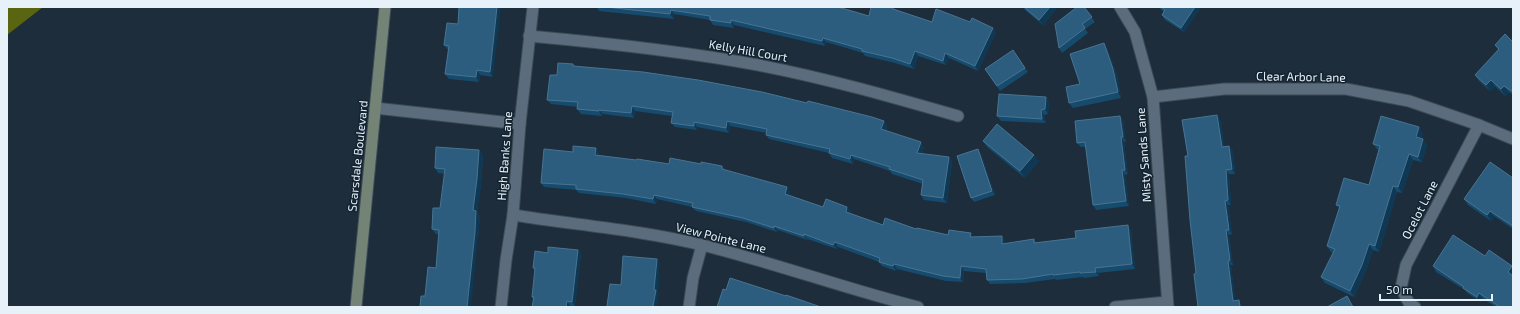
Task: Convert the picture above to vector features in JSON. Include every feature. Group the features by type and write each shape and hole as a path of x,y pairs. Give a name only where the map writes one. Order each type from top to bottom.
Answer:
{"main road":[{"name":"Scarsdale Boulevard","path":"356,307 385,7"}],"street":[{"name":"High Banks Lane","path":"501,307 513,215 520,124 533,7"},
{"name":"Misty Sands Lane","path":"1120,7 1135,32 1154,97 1168,304"},
{"name":"Kelly Hill Court","path":"529,36 646,48 758,65 869,91 958,116"},
{"name":"Clear Arbor Lane","path":"1154,97 1224,90 1346,89 1409,101 1479,125 1513,139"},
{"path":"375,108 520,124"},
{"name":"Ocelot Lane","path":"1415,307 1409,303 1400,288 1406,265 1479,125"},
{"name":"View Pointe Lane","path":"513,215 613,229 702,245 761,260 879,297 918,307"},
{"path":"689,307 693,278 702,245"},
{"path":"1115,307 1168,304"}],"green space":[{"path":"7,7 43,7 7,35"}],"building":[{"path":"459,7 497,7 490,72 477,70 476,77 445,74 449,46 444,45 447,23 458,24"},
{"path":"606,7 838,7 869,16 871,7 893,7 893,9 932,22 936,9 970,22 972,18 993,28 975,66 945,53 943,61 915,51 910,64 862,51 862,49 823,38 822,41 731,20 731,23 710,20 710,16 671,10 670,14"},
{"path":"1024,7 1050,7 1039,20"},
{"path":"1077,7 1084,7 1092,17 1082,24 1085,28 1059,48 1055,24"},
{"path":"1161,7 1195,7 1181,28 1162,15 1165,10"},
{"path":"1505,34 1513,42 1513,92 1504,86 1501,89 1491,80 1486,85 1475,75 1499,49 1495,45"},
{"path":"1104,43 1113,69 1118,92 1069,103 1066,87 1080,84 1070,54"},
{"path":"1013,50 1025,68 997,86 985,69"},
{"path":"558,63 573,64 573,66 643,72 698,80 762,92 807,103 808,101 884,121 881,129 921,142 917,153 949,157 943,198 921,195 923,180 889,169 890,167 851,155 850,159 829,153 830,149 766,135 767,129 727,121 726,128 694,122 694,126 671,123 673,112 632,106 631,113 577,109 578,102 547,100 550,75 557,75"},
{"path":"999,94 1046,97 1045,109 1041,110 1042,119 997,116"},
{"path":"1217,115 1222,147 1229,146 1232,169 1226,170 1228,200 1225,201 1229,230 1226,230 1233,301 1239,300 1240,307 1198,307 1194,274 1196,273 1185,156 1188,156 1182,120"},
{"path":"1120,116 1125,170 1122,170 1126,201 1093,205 1085,142 1077,143 1075,121"},
{"path":"1381,116 1419,127 1416,137 1423,139 1418,157 1409,154 1398,187 1393,186 1375,246 1369,244 1362,265 1350,291 1321,277 1335,249 1327,246 1340,206 1336,205 1344,178 1369,185 1380,146 1373,144"},
{"path":"997,124 1034,155 1020,171 983,141"},
{"path":"573,146 596,148 595,155 669,164 670,158 701,164 701,162 722,166 722,169 787,187 785,194 823,207 826,199 847,207 846,212 883,225 885,218 916,229 948,235 949,230 971,233 970,237 1002,236 1002,244 1034,239 1034,243 1076,238 1075,231 1128,225 1132,264 1095,268 1096,272 1053,274 1022,279 987,280 986,269 961,266 960,278 943,276 894,264 893,266 879,262 880,258 835,242 833,245 804,234 804,236 774,226 774,228 743,218 692,207 693,203 654,195 653,199 576,189 576,185 541,183 544,149 573,152"},
{"path":"436,147 479,150 473,210 476,211 475,232 467,307 420,307 421,296 425,296 428,267 436,268 439,230 432,229 433,208 440,208 445,169 435,168"},
{"path":"978,149 992,191 971,198 957,156"},
{"path":"1490,162 1513,178 1513,226 1490,211 1487,215 1464,199"},
{"path":"1453,235 1485,256 1489,250 1512,266 1508,272 1513,276 1513,307 1500,307 1479,293 1477,297 1433,266"},
{"path":"548,247 578,250 572,302 567,301 566,307 532,307 534,297 532,297 535,251 548,253"},
{"path":"623,256 657,259 654,290 656,290 652,307 607,306 610,284 621,285"},
{"path":"730,278 821,307 717,307 723,289 726,290"},
{"path":"1347,296 1353,307 1327,307"}]}
